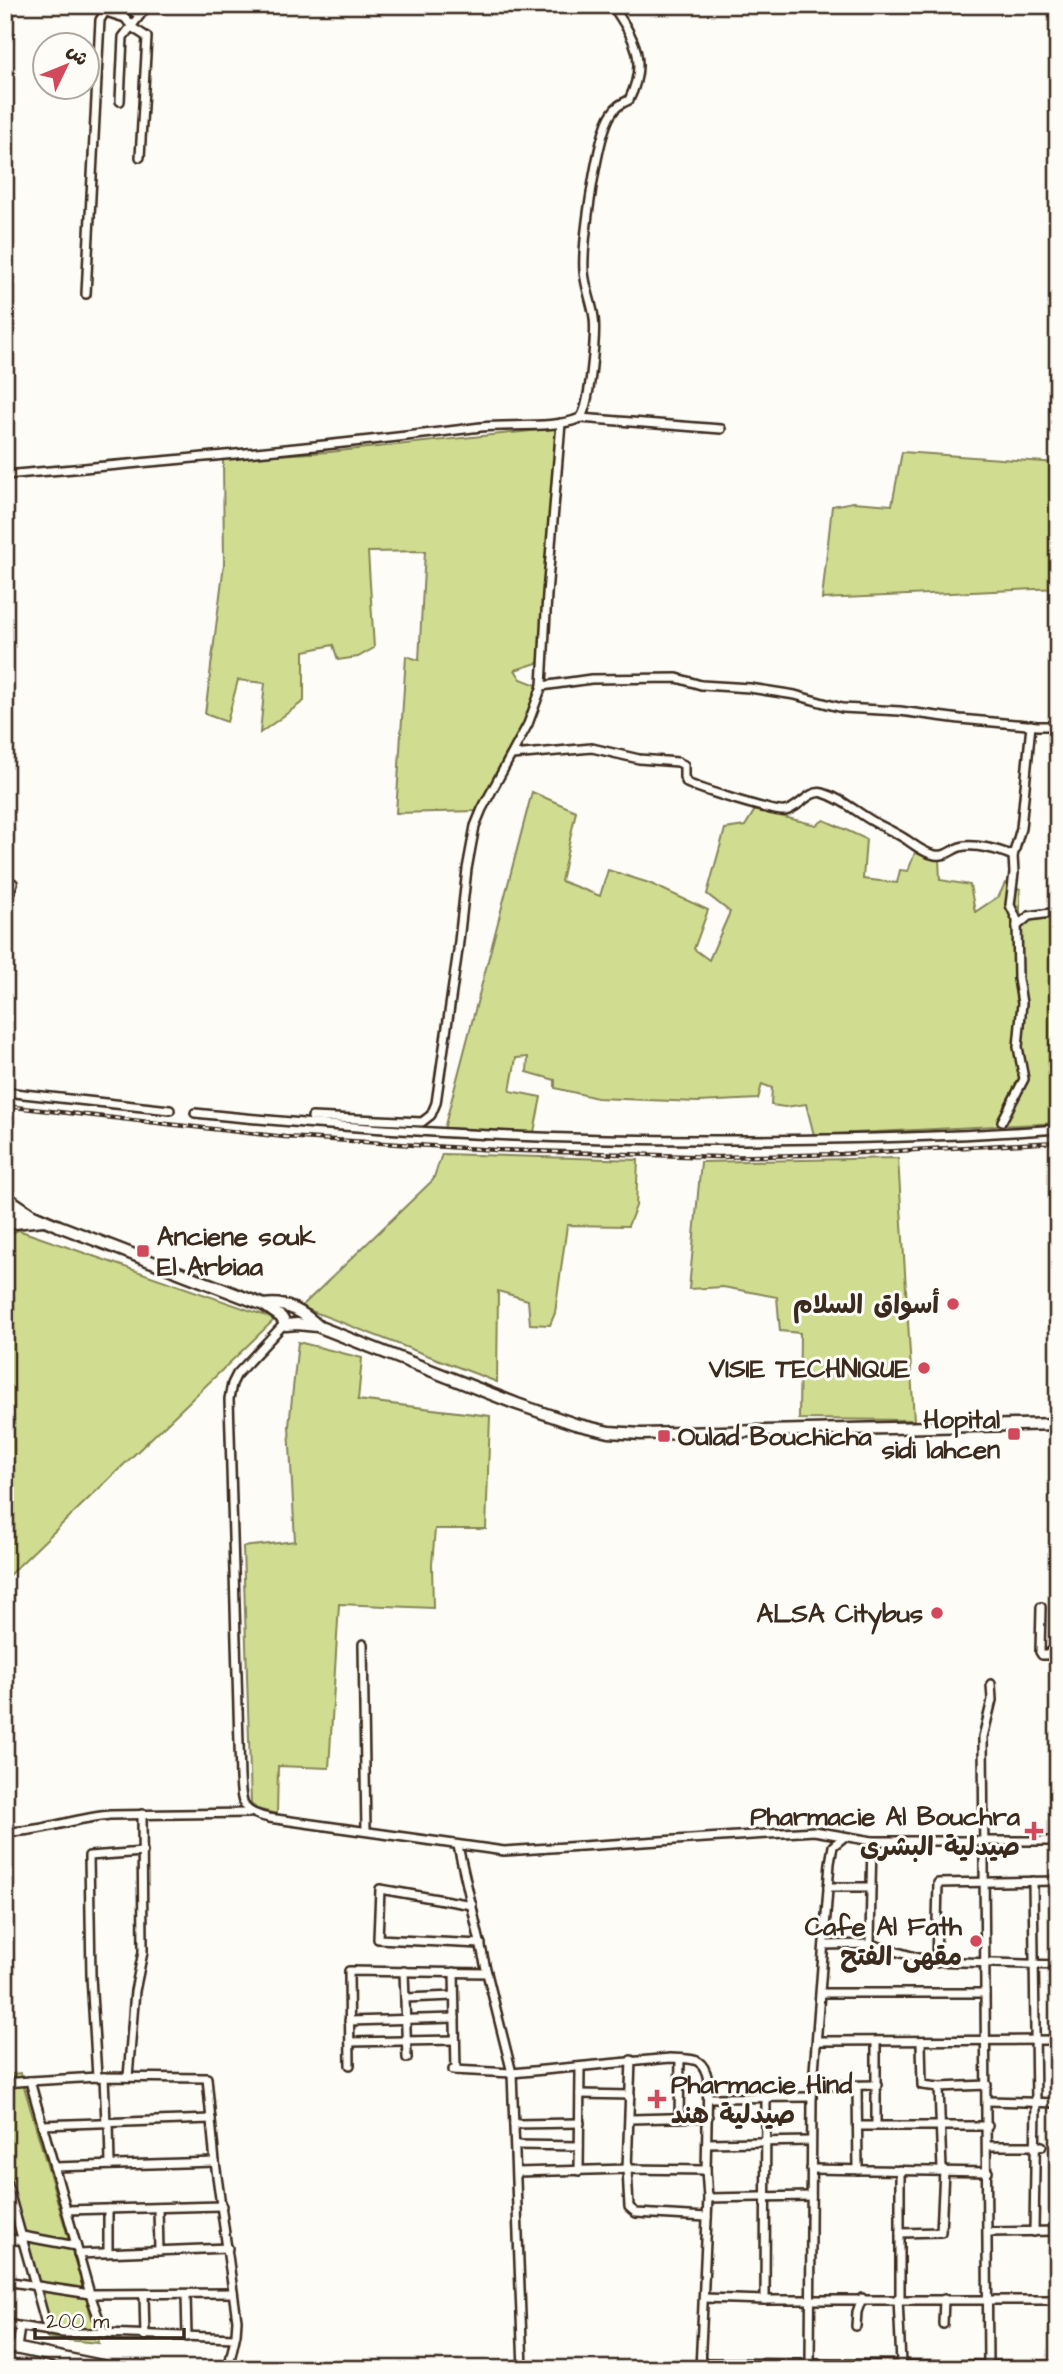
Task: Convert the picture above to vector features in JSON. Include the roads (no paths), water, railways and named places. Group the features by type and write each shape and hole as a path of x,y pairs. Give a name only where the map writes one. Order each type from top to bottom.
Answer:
{"main road":[{"path":"5,1206 6,1196"},
{"path":"6,1196 31,1214 264,1305 292,1326 298,1318"},
{"path":"5,1212 31,1214"},
{"path":"5,1224 46,1220"},
{"path":"264,1305 295,1307 298,1318"},
{"path":"283,1321 282,1311 286,1307"},
{"path":"298,1318 517,1404 584,1427 609,1432 648,1434 1058,1424"},
{"path":"5,2346 75,2365 116,2369"}],"street":[{"path":"86,294 100,20 105,12 120,5"},
{"path":"127,5 139,16"},
{"path":"120,101 122,40 148,5"},
{"path":"580,418 587,407 595,325 584,269 591,200 605,124 617,106 629,100 638,75 638,50 627,26 612,5"},
{"path":"105,12 127,19 131,26 148,37 140,157"},
{"path":"5,475 327,445 488,426 561,423 580,418 721,429"},
{"path":"312,1117 422,1122 431,1115 437,1095 475,826 528,724 542,686 561,423"},
{"path":"542,686 591,679 677,678 701,685 750,688 795,695 842,708 900,710 1031,725 1049,726 1058,723"},
{"path":"1002,1121 1024,1079 1018,1047 1022,1003 1017,979 1017,926 1016,915 1010,905 1013,856 1021,828 1031,725"},
{"path":"512,755 592,748 639,759 678,762 684,765 684,778 687,783 785,811 821,792 853,806 873,822 906,839 916,848 935,855 948,854 966,847 995,849 1013,856"},
{"path":"5,880 13,883 5,904"},
{"path":"1017,926 1029,916 1058,912"},
{"path":"5,1092 170,1110"},
{"path":"195,1113 466,1135 653,1141 839,1140 1058,1129"},
{"path":"250,1813 242,1803 239,1756 229,1399 237,1374 283,1321"},
{"path":"1041,1607 1041,1654 1047,1655 1058,1646"},
{"path":"363,1644 366,1831"},
{"path":"988,2367 988,2101 985,2042 983,1737 992,1700 991,1684"},
{"path":"5,1832 47,1829 97,1816 250,1813 458,1846 514,1850 814,1831 872,1841 1058,1840"},
{"path":"128,2077 135,1991 144,1952 142,1814"},
{"path":"810,2362 812,2097 833,1846 844,1837"},
{"path":"870,1944 872,1841"},
{"path":"458,1846 512,2073 523,2369"},
{"path":"110,2165 108,2123 100,2077 89,1856 143,1853"},
{"path":"1032,1881 1035,1965 1033,2040 1039,2146 1034,2231"},
{"path":"936,1962 937,1884 1058,1881"},
{"path":"828,1887 871,1887"},
{"path":"472,1905 380,1889 378,1938 481,1944"},
{"path":"824,1945 870,1944 936,1962 1058,1965"},
{"path":"350,2066 349,1971 487,1973"},
{"path":"404,1971 407,2058"},
{"path":"454,1972 454,2070 512,2073 580,2068 631,2060 680,2059 693,2059 704,2066 708,2080 708,2198 700,2366 810,2362 988,2367 1058,2365"},
{"path":"821,1993 985,1993"},
{"path":"405,1998 454,1996"},
{"path":"349,2021 455,2018"},
{"path":"349,2042 455,2040"},
{"path":"817,2041 1058,2040"},
{"path":"876,2042 876,2125"},
{"path":"921,2042 922,2085 987,2085"},
{"path":"679,2118 680,2059"},
{"path":"631,2060 631,2119 627,2169 629,2207 631,2210 707,2217"},
{"path":"579,2171 580,2068"},
{"path":"5,2083 100,2077 207,2078 215,2162 237,2320 228,2369"},
{"path":"30,2081 77,2250 104,2333"},
{"path":"813,2086 877,2085"},
{"path":"857,2086 858,2170"},
{"path":"900,2233 941,2232 943,2170 939,2087"},
{"path":"580,2094 630,2095"},
{"path":"708,2098 812,2097"},
{"path":"765,2300 766,2098"},
{"path":"988,2101 1058,2103"},
{"path":"631,2119 708,2117"},
{"path":"42,2125 211,2119"},
{"path":"514,2124 580,2123"},
{"path":"858,2126 988,2126"},
{"path":"708,2143 811,2141"},
{"path":"516,2145 579,2146"},
{"path":"988,2146 1039,2146"},
{"path":"54,2167 215,2162"},
{"path":"811,2169 988,2172"},
{"path":"517,2172 706,2170"},
{"path":"900,2170 901,2364"},
{"path":"5,2177 9,2209 22,2239 48,2331"},
{"path":"708,2198 811,2196"},
{"path":"66,2210 222,2206"},
{"path":"158,2208 159,2251"},
{"path":"108,2209 108,2252"},
{"path":"988,2232 1058,2231"},
{"path":"5,2238 77,2250 108,2252 228,2248"},
{"path":"5,2281 90,2294 233,2293"},
{"path":"186,2294 187,2337"},
{"path":"144,2295 145,2336"},
{"path":"704,2298 1058,2300"},
{"path":"856,2326 862,2298"},
{"path":"943,2324 944,2299"},
{"path":"5,2324 48,2331 235,2338"},
{"path":"17,2348 20,2327"}],"railway":[{"path":"5,1106 285,1137 496,1150 718,1157 842,1154 1058,1142"}],"place":[{"name":"Anciene souk El Arbiaa","path":"143,1251"},
{"name":"أسواق السلام","path":"953,1304"},
{"name":"VISIE TECHNIQUE","path":"924,1368"},
{"name":"Hopital sidi lahcen","path":"1014,1434"},
{"name":"Oulad Bouchicha","path":"664,1436"},
{"name":"ALSA Citybus","path":"937,1613"},
{"name":"Pharmacie Al Bouchra صيدلية البشرى","path":"1034,1831"},
{"name":"Cafe Al Fath مقهى الفتح","path":"976,1941"},
{"name":"Pharmacie Hind صيدلية هند","path":"657,2099"}]}
